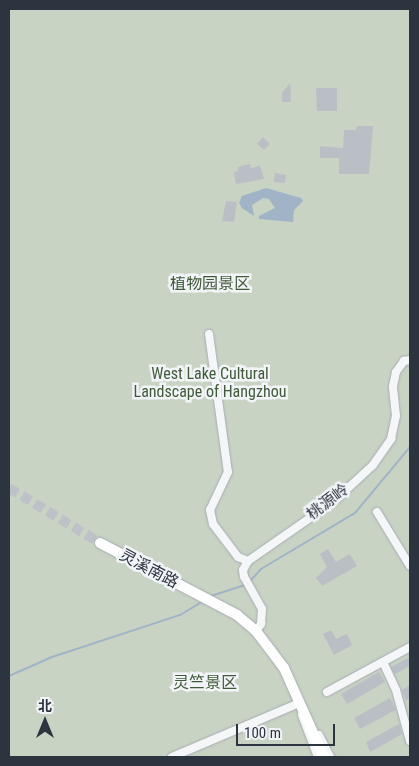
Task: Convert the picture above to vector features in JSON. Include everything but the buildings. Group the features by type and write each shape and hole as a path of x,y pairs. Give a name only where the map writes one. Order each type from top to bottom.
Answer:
{"main road":[{"name":"灵溪南路","path":"100,543 237,615 256,632"},
{"path":"256,632 284,668 324,757"}],"street":[{"path":"209,334 228,472 210,510 213,524 238,557 248,561 243,570 262,610 261,624 256,632"},
{"name":"桃源岭","path":"248,561 333,502 373,465 390,439 396,416 393,386 396,372 404,361 410,360"},
{"path":"377,512 410,566"},
{"path":"327,692 410,647"},
{"path":"383,662 396,690 410,741"},
{"path":"172,757 299,703"},
{"path":"299,703 305,728 318,757"},
{"path":"299,703 330,757"}],"green space":[{"name":"植物园景区","path":"9,9 410,9 410,757 9,757"}],"water":[{"path":"266,188 301,198 303,201 294,210 293,222 259,219 259,216 275,208 269,199 263,198 252,205 254,216 242,208 239,203 242,196"}],"waterway":[{"path":"250,581 261,569 355,513 410,447"},
{"path":"211,596 247,584"},
{"path":"9,676 52,657 180,615 203,601"}],"tunnel":[{"path":"9,488 100,543"}],"park label":[{"name":"West Lake Cultural Landscape of Hangzhou","path":"210,383"},
{"name":"灵竺景区","path":"205,683"}]}
